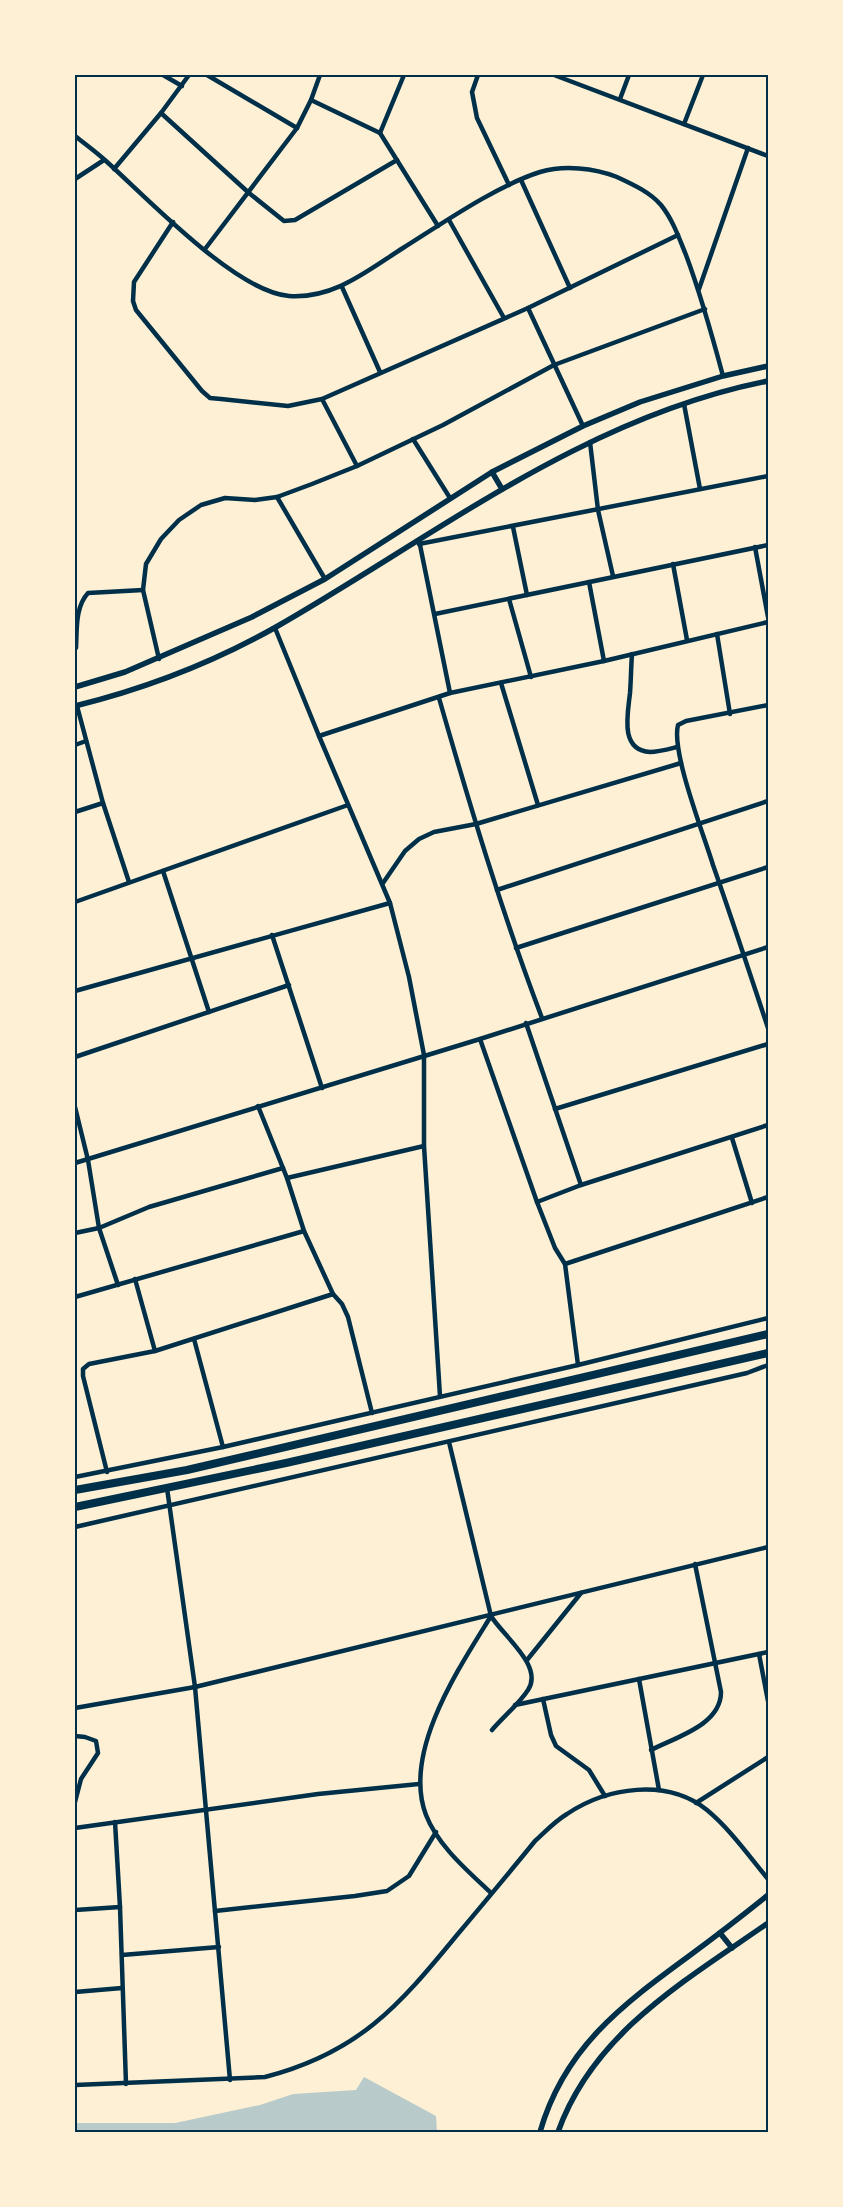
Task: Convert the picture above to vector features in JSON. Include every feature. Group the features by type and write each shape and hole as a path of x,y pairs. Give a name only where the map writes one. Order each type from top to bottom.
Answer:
{"highway":[{"path":"75,1490 196,1468 768,1334"},
{"path":"75,1507 286,1463 768,1353"}],"street":[{"path":"163,75 182,86"},
{"path":"114,169 161,114 189,75"},
{"path":"207,75 296,128"},
{"path":"205,249 249,193 296,128 311,100 320,75"},
{"path":"380,133 404,75"},
{"path":"478,75 472,92 477,118 509,185"},
{"path":"554,75 768,156"},
{"path":"620,99 629,75"},
{"path":"684,124 703,75"},
{"path":"311,100 374,128 380,133 438,226"},
{"path":"161,114 249,193 284,221 290,221 397,160"},
{"path":"75,136 172,222 228,268 257,286 288,296 316,296 342,287 438,226 521,180 542,172 576,168 602,171 632,184 660,203 678,235 699,289 723,376"},
{"path":"699,289 748,148"},
{"path":"75,179 104,160"},
{"path":"521,180 570,288"},
{"path":"449,220 504,318"},
{"path":"172,222 134,282 133,301 136,310 202,391 210,398 288,406 322,399 528,308 678,235"},
{"path":"342,287 380,372"},
{"path":"528,308 583,426"},
{"path":"158,659 143,590 146,564 162,539 179,520 201,505 225,498 255,500 277,497 357,466 554,365 705,308"},
{"path":"75,687 125,672 158,659 252,617 325,578 492,472 583,426 640,402 723,376 768,366"},
{"path":"129,882 103,803 76,706 153,682 207,660 274,628 419,542 502,490 590,442 648,416 768,381"},
{"path":"322,399 357,466"},
{"path":"684,404 700,489"},
{"path":"412,439 450,498"},
{"path":"590,442 598,510 613,576"},
{"path":"492,472 502,490"},
{"path":"419,542 513,527 768,476"},
{"path":"277,497 325,578"},
{"path":"513,527 527,595"},
{"path":"419,542 450,693"},
{"path":"435,614 768,545"},
{"path":"755,547 768,617"},
{"path":"673,564 687,640"},
{"path":"589,582 604,660"},
{"path":"76,648 79,607 88,593 143,590"},
{"path":"508,599 531,676"},
{"path":"319,736 450,693 632,654 768,622"},
{"path":"274,628 390,903 409,977 424,1055 424,1146 440,1396"},
{"path":"716,634 730,714"},
{"path":"632,654 630,695 625,720 631,740 638,749 650,752 677,747"},
{"path":"502,683 538,805"},
{"path":"439,698 497,890 542,1018"},
{"path":"768,705 730,714 686,721 678,726 675,735 681,763 699,823 768,1028"},
{"path":"75,745 86,742"},
{"path":"382,883 405,851 418,839 434,832 476,824 681,763"},
{"path":"497,890 768,801"},
{"path":"75,812 103,803"},
{"path":"75,902 348,805"},
{"path":"516,948 768,867"},
{"path":"163,871 209,1012"},
{"path":"75,992 390,903"},
{"path":"272,935 322,1088"},
{"path":"75,1163 480,1039 768,947"},
{"path":"75,1057 289,985"},
{"path":"526,1023 581,1185"},
{"path":"480,1039 537,1202 555,1248 565,1264 578,1365"},
{"path":"555,1108 768,1044"},
{"path":"258,1106 287,1178 304,1230 333,1294 342,1304 348,1317 372,1413"},
{"path":"75,1107 88,1160 99,1228 118,1285"},
{"path":"537,1202 581,1185 768,1125"},
{"path":"732,1138 752,1203"},
{"path":"287,1178 424,1146"},
{"path":"75,1233 99,1228 149,1207 283,1168"},
{"path":"565,1264 768,1197"},
{"path":"75,1297 304,1230"},
{"path":"135,1279 155,1351"},
{"path":"107,1472 83,1376 83,1369 89,1364 155,1351 194,1340 333,1294"},
{"path":"75,1477 107,1472 372,1413 768,1318"},
{"path":"194,1340 223,1447"},
{"path":"75,1527 747,1373 768,1365"},
{"path":"449,1442 491,1616 498,1627 527,1660 532,1669 532,1684 527,1692 492,1730"},
{"path":"167,1488 195,1687 230,2080"},
{"path":"75,1708 195,1687 768,1547"},
{"path":"651,1750 705,1722 715,1714 721,1698 695,1564"},
{"path":"527,1660 581,1593"},
{"path":"491,1616 454,1676 436,1714 423,1760 419,1784 426,1815 436,1832 460,1863 491,1893"},
{"path":"515,1705 768,1652"},
{"path":"759,1654 768,1701"},
{"path":"639,1680 659,1790"},
{"path":"543,1699 556,1746 589,1770 605,1796"},
{"path":"75,1736 85,1737 96,1742 98,1753 81,1779 75,1802"},
{"path":"696,1803 768,1757"},
{"path":"75,1828 205,1808 419,1784"},
{"path":"75,2085 230,2080 264,2077 294,2070 325,2056 370,2028 412,1990 535,1841 556,1822 578,1807 605,1796 638,1790 659,1790 678,1794 696,1803 714,1816 768,1879"},
{"path":"115,1822 126,2084"},
{"path":"215,1911 387,1891 409,1876 436,1832"},
{"path":"540,2132 554,2092 571,2064 595,2033 630,1999 768,1895"},
{"path":"75,1910 120,1907"},
{"path":"558,2132 585,2076 605,2050 629,2025 668,1992 768,1923"},
{"path":"720,1933 732,1948"},
{"path":"122,1955 219,1947"},
{"path":"75,1992 122,1988"}],"shaded area":[{"path":"364,2077 436,2116 437,2132 75,2132 75,2123 175,2123 260,2105 293,2094 356,2090"}]}
